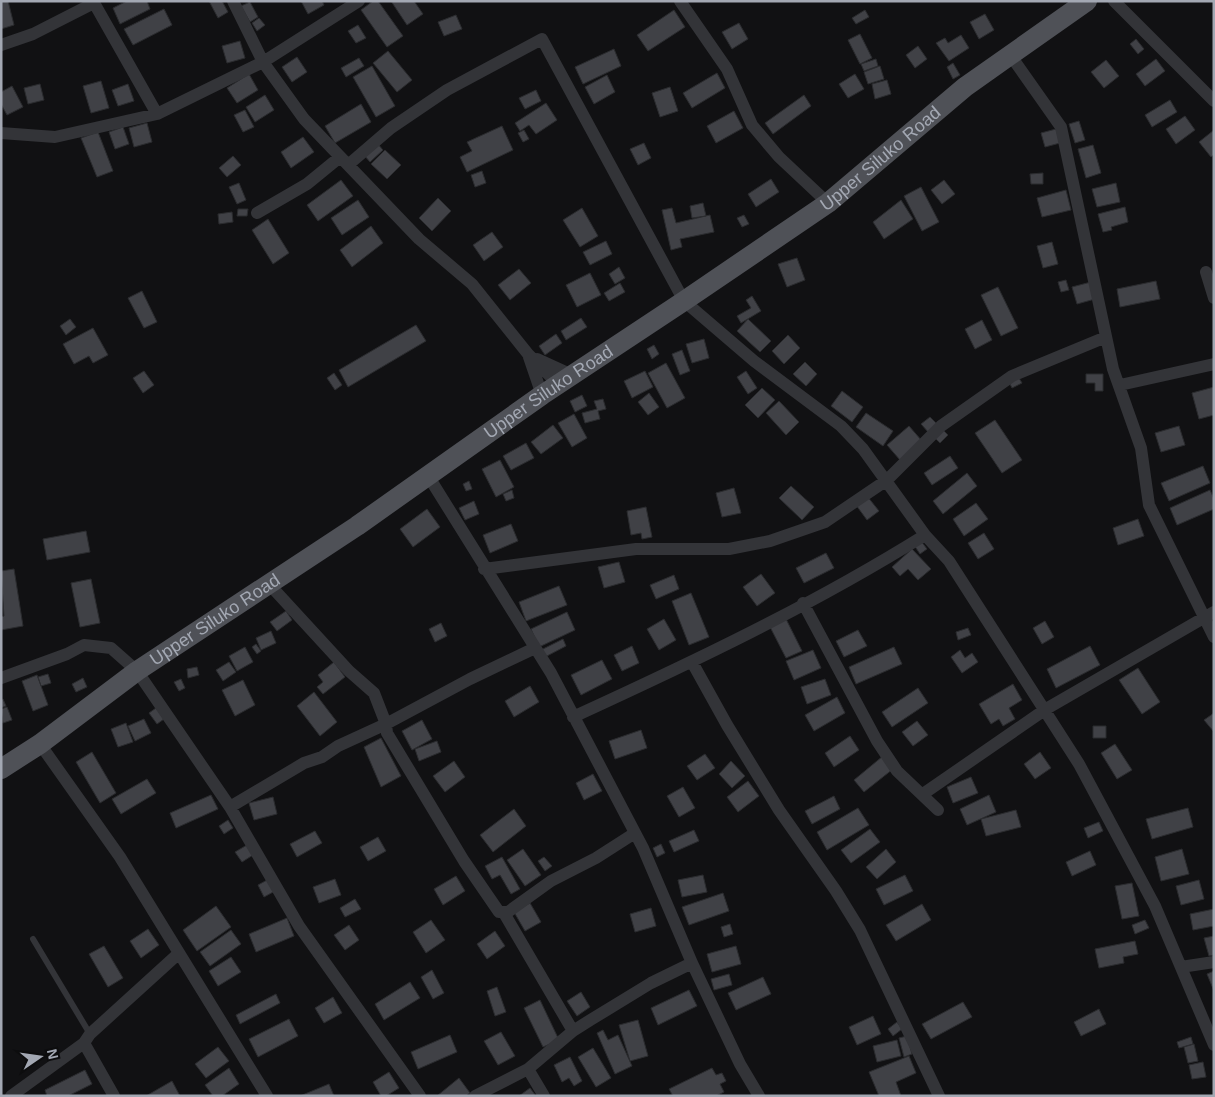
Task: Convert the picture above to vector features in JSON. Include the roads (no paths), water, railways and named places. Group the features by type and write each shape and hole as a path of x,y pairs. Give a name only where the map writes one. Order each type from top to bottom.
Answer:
{"main road":[{"name":"Upper Siluko Road","path":"1,769 40,744 137,671 356,526 427,474 565,379 828,203 965,87 1087,1"}],"street":[{"path":"233,1 263,62 304,119 419,239 472,284 528,354 565,379"},
{"path":"1,133 55,137 157,114 263,62 358,1"},
{"path":"680,1 726,69 752,125 779,157 828,203"},
{"path":"1114,1 1214,102"},
{"path":"1,45 33,34 94,2 157,114"},
{"path":"257,213 344,161 447,90 542,39 684,301 754,361 840,426 862,449 887,480 925,535 949,561 1080,764 1155,906 1214,1046"},
{"path":"1011,56 1061,126 1113,369 1141,448 1149,505 1209,615 1214,636"},
{"path":"1206,272 1214,298"},
{"path":"484,569 636,549 729,549 770,541 825,522 887,480 951,418 1012,376 1106,337"},
{"path":"528,354 542,395"},
{"path":"1120,385 1214,364"},
{"path":"427,474 484,569 535,648 635,833 692,962 740,1064 758,1096"},
{"path":"573,717 692,662 871,568 925,535"},
{"path":"269,584 349,671 374,693 386,724 387,734 464,861 499,912 504,913 573,1031"},
{"path":"804,603 877,741 897,771 938,810"},
{"path":"923,794 1046,709 1209,615"},
{"path":"1,678 67,654 84,645 98,645 110,648 137,671 230,807 299,926 420,1096"},
{"path":"230,807 304,763 322,757 338,746 386,724 470,679 535,648"},
{"path":"692,662 727,725 779,810 836,891 860,930 939,1096"},
{"path":"40,744 120,857 267,1096"},
{"path":"504,913 551,881 596,858 635,833"},
{"path":"11,1096 87,1039 178,954"},
{"path":"475,1096 528,1069 573,1031 651,983 692,962"},
{"path":"1181,966 1214,962"},
{"path":"87,1039 114,1096"},
{"path":"528,1069 544,1096"}],"lane":[{"path":"33,939 87,1039"}]}
